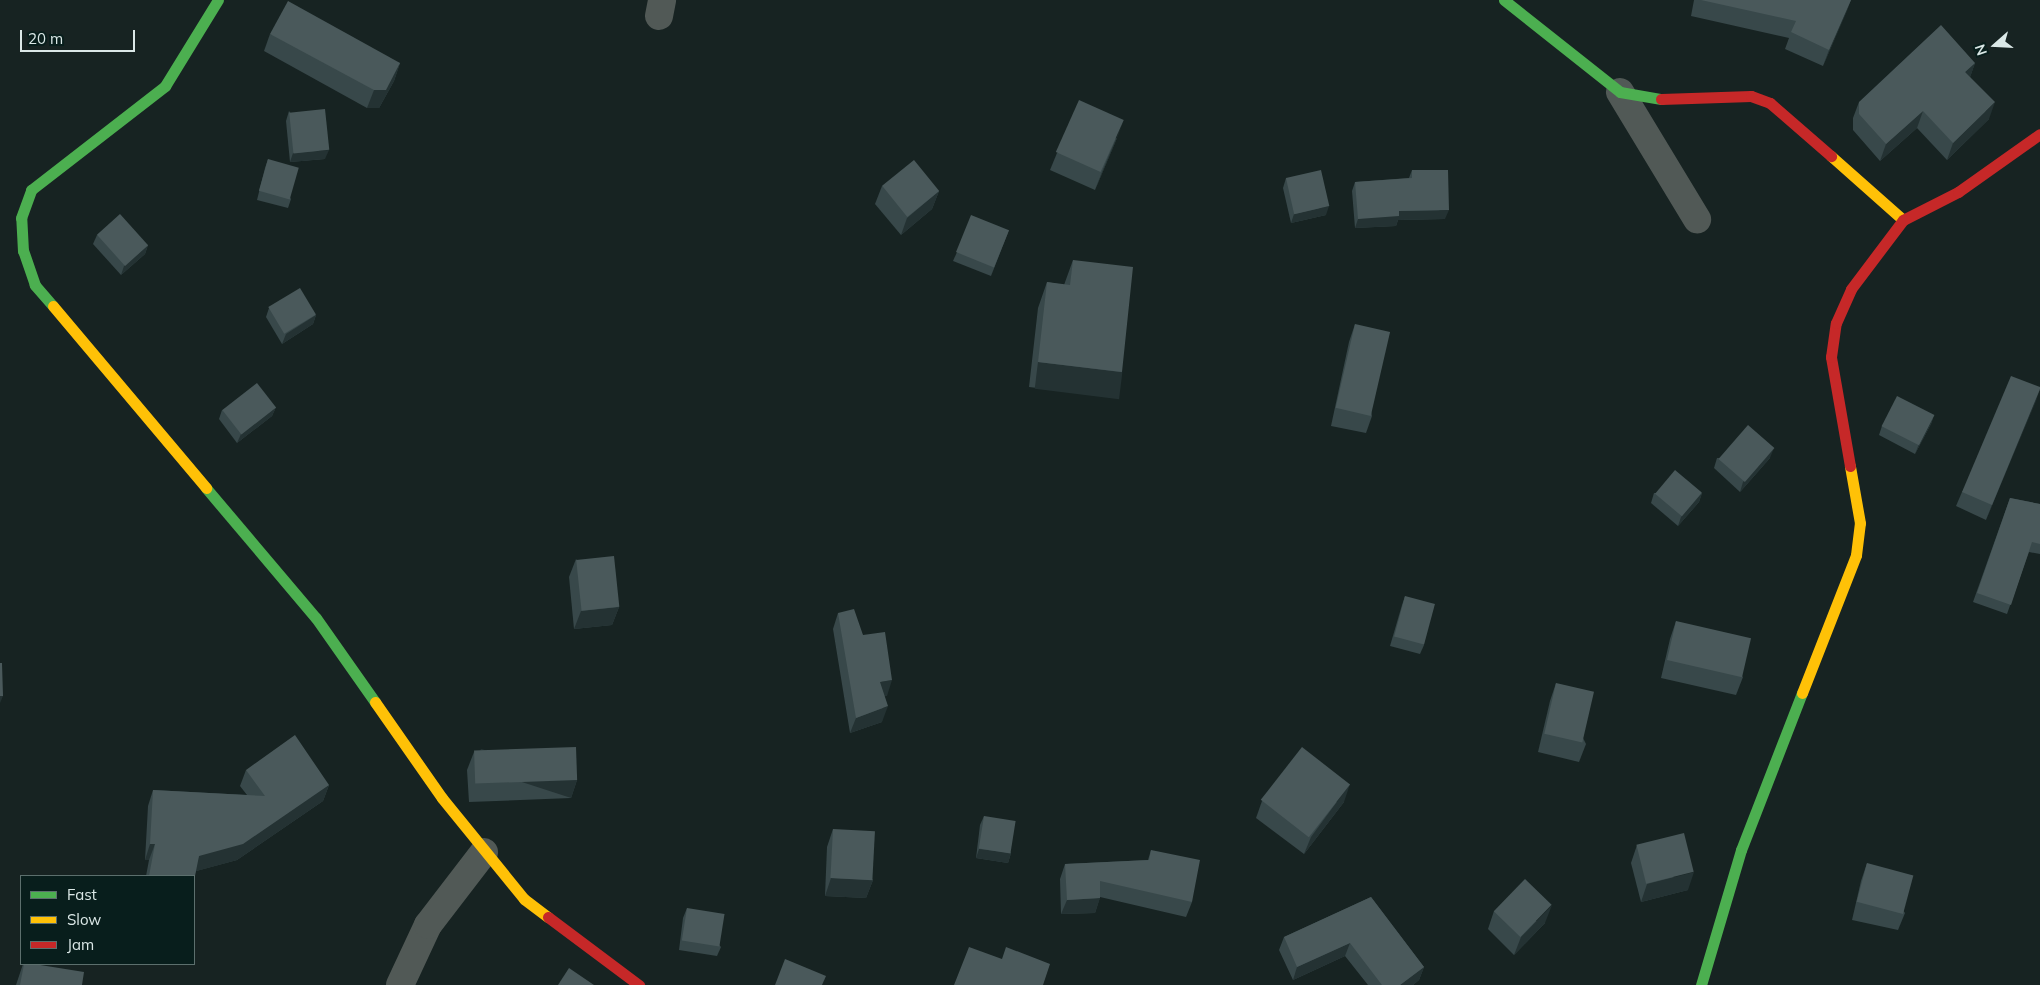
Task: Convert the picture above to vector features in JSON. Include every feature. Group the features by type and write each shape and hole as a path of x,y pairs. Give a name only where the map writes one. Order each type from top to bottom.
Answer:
{"street":[{"path":"218,0 164,86 31,190 22,218 24,251 34,285 63,322 316,618 484,852 524,899 639,985"},
{"path":"1504,0 1620,92 1696,220"},
{"path":"1620,92 1648,100 1751,96 1770,103 1903,220"},
{"path":"1701,985 1740,850 1856,555 1860,523 1831,358 1836,323 1851,289 1903,220 1958,192 2040,134"},
{"path":"400,985 428,925 484,852"}],"building":[{"path":"1701,0 1851,0 1829,50 1791,32 1796,21"},
{"path":"288,1 400,63 386,90 374,90 270,34"},
{"path":"1941,25 1975,63 1965,72 1995,102 1953,143 1923,111 1886,144 1859,114 1859,102"},
{"path":"1079,100 1124,120 1101,172 1056,152"},
{"path":"325,109 329,150 293,154 289,113"},
{"path":"268,159 299,168 290,200 259,191"},
{"path":"914,160 939,191 907,217 882,186"},
{"path":"1321,170 1329,206 1294,214 1286,178"},
{"path":"1412,170 1448,170 1449,210 1399,211 1399,216 1358,219 1355,182 1412,178"},
{"path":"120,214 148,245 125,266 97,235"},
{"path":"971,215 1009,230 994,267 956,252"},
{"path":"1073,260 1133,267 1122,372 1038,362 1047,282 1070,285"},
{"path":"300,288 316,315 284,334 268,307"},
{"path":"1355,324 1390,332 1371,416 1336,408"},
{"path":"2011,376 2040,387 2040,389 1992,505 1962,492"},
{"path":"257,383 276,407 241,435 222,410"},
{"path":"1897,396 1934,415 1919,445 1882,426"},
{"path":"1748,425 1774,448 1745,482 1718,459"},
{"path":"1675,470 1702,492 1682,516 1655,494"},
{"path":"2010,498 2040,504 2040,544 2032,542 2011,605 1977,593"},
{"path":"614,556 619,607 582,611 576,560"},
{"path":"1405,596 1435,604 1424,645 1394,637"},
{"path":"854,609 863,635 885,632 892,680 880,682 888,706 856,718 838,613"},
{"path":"1676,621 1751,638 1742,677 1667,660"},
{"path":"0,663 2,663 3,696 0,696"},
{"path":"1556,683 1594,692 1582,742 1544,734"},
{"path":"295,735 329,785 243,844 199,856 195,876 149,875 155,844 150,844 153,790 265,796 246,770"},
{"path":"576,747 577,780 475,784 474,751"},
{"path":"1302,747 1350,785 1309,837 1261,800"},
{"path":"984,816 1016,821 1010,854 979,849"},
{"path":"833,829 875,831 872,880 830,878"},
{"path":"1684,833 1694,872 1646,884 1636,845"},
{"path":"1151,850 1200,860 1192,902 1100,881 1100,898 1067,900 1065,864 1149,860"},
{"path":"1867,863 1913,875 1903,914 1857,902"},
{"path":"1525,879 1552,905 1520,937 1494,911"},
{"path":"1371,897 1424,967 1400,985 1382,985 1350,943 1297,967 1284,937"},
{"path":"687,908 725,914 719,947 682,941"},
{"path":"969,947 1002,959 1006,947 1050,964 1043,985 954,985"},
{"path":"785,959 826,976 822,985 775,985"},
{"path":"24,965 40,965 84,972 82,985 20,985"},
{"path":"569,968 594,985 558,985"}],"traffic: fast":[{"path":"53,306 35,285 23,251 21,218 31,190 165,86 218,0"},
{"path":"1504,0 1620,92 1661,99"},
{"path":"206,488 316,618 375,702"},
{"path":"1701,985 1741,850 1802,693"}],"traffic: slow":[{"path":"1831,156 1903,220"},
{"path":"53,306 206,488"},
{"path":"1802,693 1856,555 1860,523 1850,466"},
{"path":"375,702 442,798 524,899 548,917"}],"traffic: jam":[{"path":"1661,99 1751,96 1770,103 1831,156"},
{"path":"1850,466 1831,357 1836,323 1851,289 1903,220 1958,192 2040,134"},
{"path":"548,917 639,985"}]}
